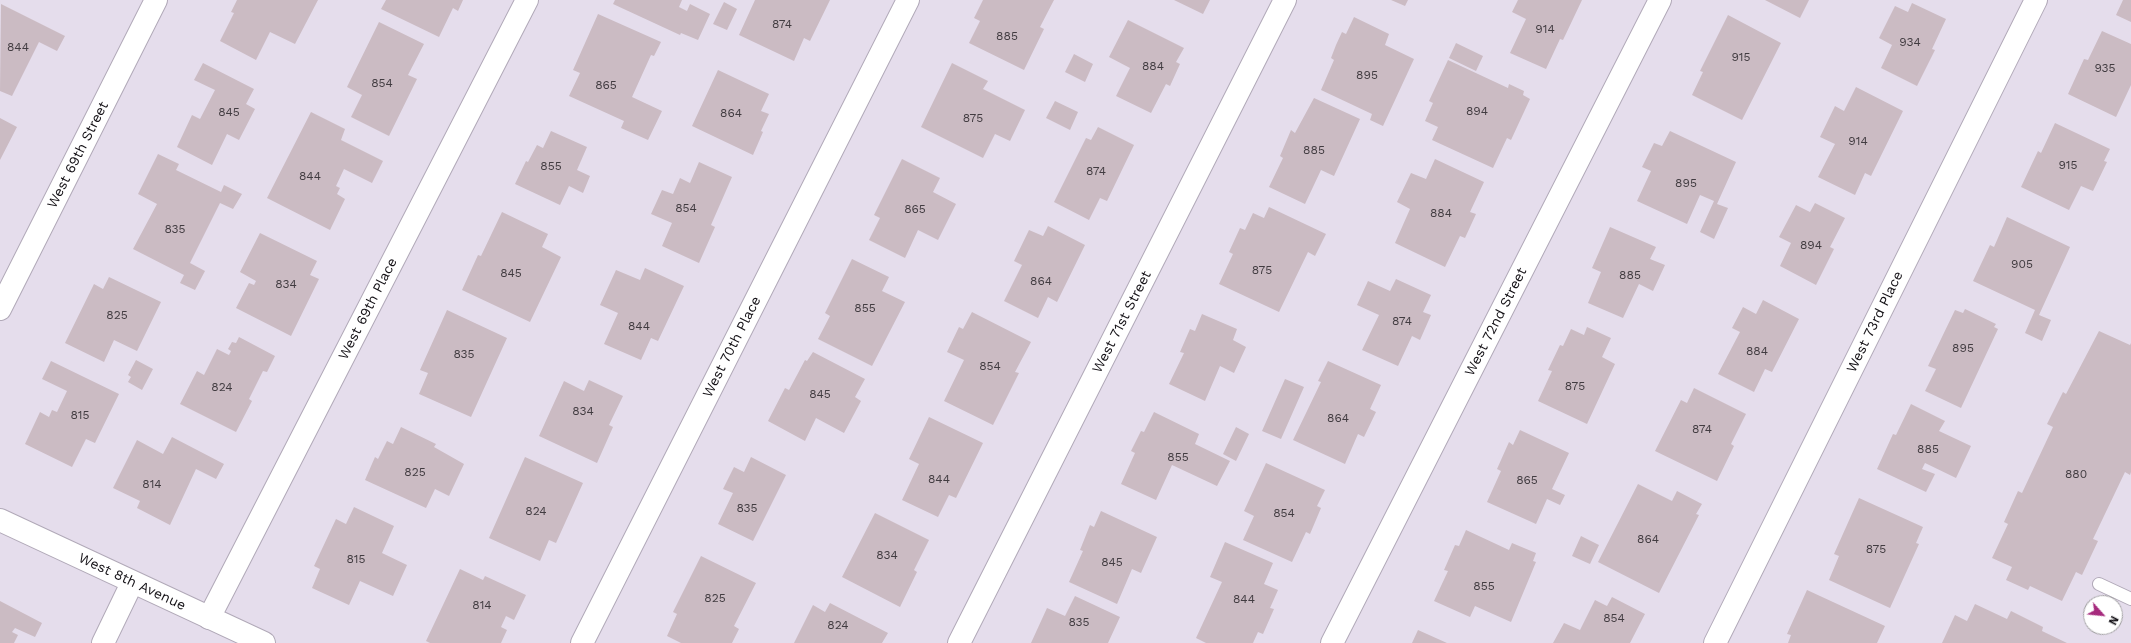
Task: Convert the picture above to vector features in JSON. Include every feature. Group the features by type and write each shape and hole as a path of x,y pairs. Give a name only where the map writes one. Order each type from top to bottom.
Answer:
{"street":[{"name":"West 69th Street","path":"0,309 156,0"},
{"name":"West 69th Place","path":"209,618 526,0"},
{"name":"West 70th Place","path":"582,643 908,0"},
{"name":"West 71st Street","path":"959,643 1285,0"},
{"name":"West 72nd Street","path":"1332,643 1660,0"},
{"name":"West 73rd Place","path":"1715,643 2036,0"},
{"name":"West 8th Avenue","path":"0,520 132,583 264,643"},
{"path":"103,643 132,583"}],"lane":[{"path":"2099,584 2131,599"}],"building":[{"path":"237,0 318,0 295,44 270,32 256,60 220,41 234,13 231,12"},
{"path":"386,0 463,0 458,11 453,8 439,37 381,9"},
{"path":"615,0 682,0 679,7 687,11 690,4 710,14 698,40 681,33 680,35 613,4"},
{"path":"755,0 830,0 810,41 804,38 794,61 739,35"},
{"path":"983,0 1054,0 1040,27 1044,29 1024,70 969,43 980,21 974,18"},
{"path":"1174,0 1210,0 1203,14"},
{"path":"1391,0 1408,0 1405,6"},
{"path":"1518,0 1582,0 1563,40 1560,39 1546,69 1510,53 1526,19 1512,12"},
{"path":"1765,0 1809,0 1800,18"},
{"path":"2123,0 2131,0 2131,22 2116,15"},
{"path":"724,2 737,9 727,30 713,24"},
{"path":"1912,3 1946,19 1932,49 1935,50 1917,86 1881,68 1892,45 1879,38 1895,6 1908,12"},
{"path":"1,4 65,36 57,51 39,42 12,96 0,91"},
{"path":"598,14 661,42 654,56 651,55 632,97 662,111 648,140 621,128 624,121 569,96 580,73 573,70"},
{"path":"1728,15 1781,43 1742,120 1692,95 1703,72 1700,71"},
{"path":"1354,17 1389,34 1385,45 1414,59 1383,126 1370,120 1372,114 1321,90 1334,60 1331,58 1336,45 1342,32 1346,34"},
{"path":"1128,20 1184,48 1176,62 1180,64 1170,86 1166,84 1151,113 1116,96 1130,68 1109,57"},
{"path":"379,22 424,44 408,75 417,79 389,136 351,117 362,95 347,87"},
{"path":"2102,31 2131,44 2131,85 2116,117 2068,94 2084,59 2088,60"},
{"path":"1456,43 1483,56 1476,71 1449,58"},
{"path":"1074,54 1093,64 1085,82 1065,72"},
{"path":"1448,60 1508,88 1509,84 1524,91 1523,95 1530,99 1511,140 1507,138 1493,168 1432,140 1438,127 1425,121 1433,103 1429,101"},
{"path":"203,63 254,89 246,104 255,109 239,140 227,134 212,165 177,147 192,115 200,119 215,90 194,80"},
{"path":"952,63 988,81 983,89 1025,110 1010,141 995,134 983,158 921,127"},
{"path":"718,70 769,94 761,111 769,114 761,131 763,132 753,155 692,126"},
{"path":"1856,87 1903,111 1871,176 1865,173 1855,195 1818,177 1835,144 1820,137 1835,106 1844,111"},
{"path":"1314,98 1360,119 1334,176 1321,170 1305,204 1269,187 1283,158 1280,156 1291,130 1295,133"},
{"path":"1055,101 1078,112 1070,130 1046,118"},
{"path":"311,112 345,129 341,140 383,161 372,183 344,169 336,186 340,188 337,194 345,199 330,230 267,198"},
{"path":"0,118 17,127 0,160"},
{"path":"2055,123 2110,149 2104,161 2107,162 2093,191 2081,186 2069,210 2021,187 2038,151 2041,153"},
{"path":"1098,127 1134,145 1107,201 1100,198 1089,220 1054,202 1086,138 1091,140"},
{"path":"551,131 587,147 577,170 590,176 583,193 569,186 560,205 515,184 526,161 528,162 537,145 543,148"},
{"path":"1670,131 1736,162 1717,204 1728,208 1714,239 1700,232 1714,201 1700,195 1687,224 1637,201 1651,171 1642,167 1654,143 1662,146"},
{"path":"158,154 179,164 176,170 221,192 224,185 242,194 233,209 220,203 190,263 205,271 195,290 180,283 184,275 133,249 157,204 138,194"},
{"path":"902,159 940,178 933,192 956,204 938,240 918,230 905,258 869,240 880,218 874,215"},
{"path":"1435,159 1484,182 1470,212 1476,214 1465,238 1460,236 1445,267 1395,243 1410,209 1397,202 1411,173 1426,179"},
{"path":"699,162 732,177 711,225 715,227 699,263 662,246 672,223 651,214 662,190 673,194 680,178 690,183"},
{"path":"1815,203 1845,218 1830,247 1834,249 1816,285 1780,266 1791,243 1779,237 1796,205 1810,212"},
{"path":"1269,207 1326,234 1315,256 1308,252 1279,312 1219,284 1233,254 1229,252 1240,228 1245,230 1253,213 1264,218"},
{"path":"502,212 548,234 542,247 561,257 530,322 462,290 478,255 481,256"},
{"path":"2007,217 2070,247 2039,315 2051,320 2042,341 2025,333 2035,310 1973,281 1990,245 1994,247"},
{"path":"1048,226 1085,245 1057,302 1048,297 1038,318 1004,301 1022,265 1014,261 1029,230 1043,236"},
{"path":"1610,227 1656,247 1650,259 1665,265 1653,291 1639,284 1623,318 1588,303 1601,272 1592,268"},
{"path":"260,233 317,261 310,275 319,279 291,336 236,308 249,283 254,285 256,281 240,272"},
{"path":"852,259 889,277 882,291 905,302 872,366 818,339 830,316 825,313"},
{"path":"645,268 684,286 658,341 651,338 641,360 604,344 618,313 600,305 616,270 640,280"},
{"path":"109,277 161,302 137,351 114,340 104,362 65,343 94,284 103,289"},
{"path":"1396,279 1431,295 1423,312 1431,315 1420,340 1412,336 1398,366 1362,350 1379,315 1357,305 1368,281 1390,291"},
{"path":"1763,300 1799,319 1772,372 1765,369 1754,392 1718,374 1740,332 1732,328 1743,307 1756,314"},
{"path":"1965,309 1996,324 1994,327 1998,329 1961,408 1925,391 1936,369 1928,366 1955,310 1963,313"},
{"path":"447,310 507,338 471,417 419,394 428,373 420,370"},
{"path":"972,312 1031,342 1015,372 1019,373 993,425 944,401 964,360 947,352 959,327 963,329"},
{"path":"1202,314 1237,329 1233,340 1246,347 1234,373 1220,366 1205,401 1169,384 1184,353 1180,352 1190,329 1195,331"},
{"path":"1587,327 1611,338 1602,357 1615,364 1587,424 1538,401 1552,371 1548,370 1560,345 1563,346 1571,329 1584,335"},
{"path":"2099,331 2130,345 2131,343 2131,472 2130,475 2125,472 2093,539 2098,541 2082,575 2076,572 2062,601 2030,586 2028,590 2006,580 2012,567 1992,558 2008,524 2004,522 2018,491 2022,493 2053,427 2047,424 2063,392 2066,394"},
{"path":"239,337 275,356 267,372 263,371 249,399 252,401 236,432 180,404 197,371 204,375 217,349 229,355 231,351 228,349 232,342 236,343"},
{"path":"813,352 865,379 855,397 861,401 844,433 816,418 805,441 768,421 785,388 789,390 805,360 807,361"},
{"path":"136,360 153,369 142,390 128,382 131,377 128,375"},
{"path":"51,361 119,394 95,443 86,439 72,467 25,444 40,412 49,417 52,410 57,412 67,391 42,379"},
{"path":"1328,361 1381,385 1370,409 1376,412 1364,437 1358,434 1345,464 1293,440 1321,382 1318,381"},
{"path":"1285,379 1304,387 1281,439 1262,431"},
{"path":"589,380 623,396 609,425 613,427 597,463 539,436 564,381 584,391"},
{"path":"1694,388 1746,414 1731,444 1734,446 1717,481 1655,451 1681,400 1687,403"},
{"path":"1911,404 1945,421 1939,431 1971,446 1956,478 1925,463 1922,469 1935,474 1926,492 1877,469 1893,434 1896,435"},
{"path":"1154,412 1199,434 1195,444 1230,461 1217,486 1172,465 1156,500 1121,484 1135,453 1131,451 1141,431 1144,432"},
{"path":"929,417 983,443 956,498 949,495 938,517 902,500 919,464 909,459"},
{"path":"401,427 436,444 434,447 464,464 449,496 435,489 426,508 365,480 375,457 378,459 387,441 393,444"},
{"path":"1236,427 1249,434 1236,461 1223,454"},
{"path":"1520,430 1569,453 1552,489 1565,495 1560,505 1547,499 1536,524 1487,502 1501,471 1497,469 1509,442 1513,445"},
{"path":"172,437 224,464 216,479 196,469 170,525 137,508 140,501 113,488 137,440 163,454"},
{"path":"525,457 583,483 556,543 549,540 540,561 489,538"},
{"path":"751,457 786,475 753,541 718,524 733,493 723,489 734,467 744,472"},
{"path":"1266,463 1325,490 1317,506 1321,508 1310,534 1306,532 1292,562 1243,540 1254,516 1244,511"},
{"path":"1638,484 1672,501 1677,491 1702,504 1696,514 1699,515 1659,593 1598,562"},
{"path":"1859,498 1923,527 1916,543 1919,544 1890,608 1829,580 1839,556 1834,554"},
{"path":"354,507 394,526 382,553 407,565 393,596 360,581 349,605 312,588 320,569 314,566 336,519 346,524"},
{"path":"1101,511 1157,537 1141,573 1132,569 1117,604 1069,582 1083,551 1080,550 1090,525 1094,527"},
{"path":"875,513 929,540 914,570 917,572 900,607 842,577"},
{"path":"1466,530 1509,550 1512,543 1536,553 1533,561 1536,562 1511,622 1475,606 1470,617 1434,601 1448,571 1444,570 1455,545 1459,546"},
{"path":"1581,536 1599,545 1590,564 1572,556"},
{"path":"1225,542 1273,563 1264,584 1278,590 1270,608 1274,609 1263,634 1258,632 1253,643 1206,643 1196,638 1222,582 1210,577"},
{"path":"701,556 756,583 734,626 739,629 732,643 681,643 667,636 677,614 673,612"},
{"path":"460,569 483,580 485,576 526,595 514,620 506,616 501,627 507,630 501,643 430,643 426,641"},
{"path":"1807,590 1885,626 1877,643 1788,643 1791,635 1787,634"},
{"path":"1075,596 1120,617 1108,643 1031,643 1047,608 1065,616"},
{"path":"1612,597 1645,614 1630,643 1553,643 1564,623 1580,630 1595,600 1607,606"},
{"path":"0,601 42,623 35,637 15,628 12,632 18,635 14,643 0,643"},
{"path":"830,603 888,633 882,643 794,643 813,605 825,612"},
{"path":"1975,604 2007,619 2011,611 2043,627 2042,631 2067,643 1942,643 1955,615 1967,621"},
{"path":"1418,630 1447,643 1412,643"}]}
